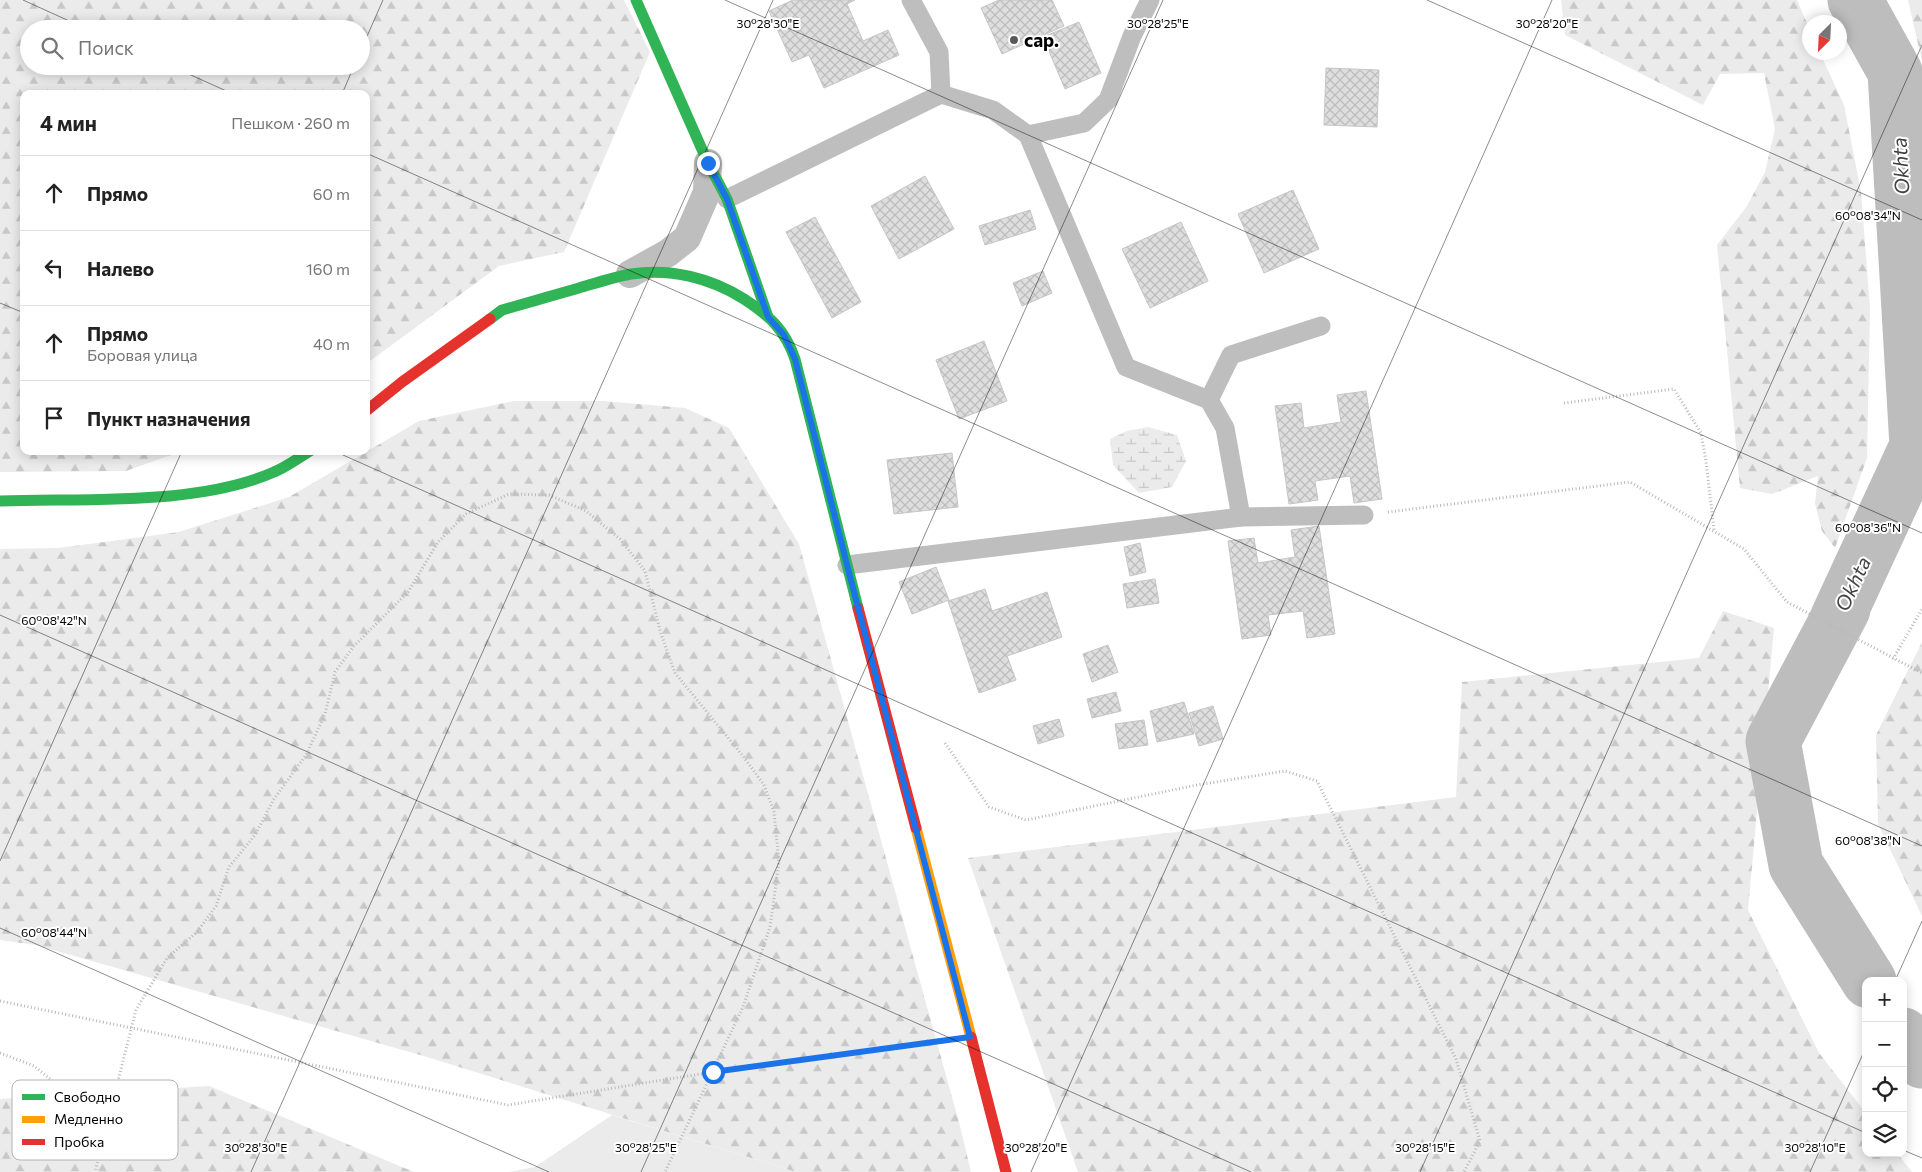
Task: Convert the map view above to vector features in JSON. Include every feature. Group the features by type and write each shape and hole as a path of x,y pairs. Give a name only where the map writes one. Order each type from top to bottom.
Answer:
{"street":[{"path":"636,0 708,163 727,199 768,317"},
{"path":"630,274 668,253 687,238 707,192 708,163"},
{"path":"370,408 402,382 502,310 630,274 650,272 691,276 720,286 746,301 768,317 784,335 795,359 1006,1172"},
{"path":"0,501 44,498 151,498 208,492 269,475 303,455"}],"lane":[{"path":"911,0 939,52 941,94"},
{"path":"1028,136 1084,123 1108,100 1132,36 1150,0"},
{"path":"727,199 941,94 993,110 1028,136 1126,367 1209,400 1225,428 1241,517"},
{"path":"1209,400 1231,355 1321,326"},
{"path":"847,565 1241,517 1364,514"}],"path":[{"path":"1564,403 1674,389 1701,433 1714,531"},
{"path":"1364,514 1630,482 1744,549 1787,602 1922,673"},
{"path":"117,1080 136,1010 167,958 197,932 216,906 229,867 255,835 274,800 306,755 325,714 335,672 354,646 408,592 438,542 466,514 509,494 549,495 586,511 620,539 645,571 661,634 675,673 764,785 774,812 779,862 770,927 743,1007 665,1172"},
{"path":"1894,659 1922,609"},
{"path":"945,744 989,807 1026,820 1197,785 1285,771 1316,781 1456,1059 1480,1141 1464,1172"},
{"path":"0,1001 508,1105 713,1072 970,1037"},
{"path":"0,1053 34,1066 51,1080"}],"green space":[{"path":"0,0 624,0 650,52 564,252 499,266 370,361 370,90 20,90 20,455 171,455 126,471 0,472"},
{"path":"1561,0 1797,0 1803,15 1802,60 1823,60 1844,105 1861,192 1870,308 1867,458 1835,548 1822,531 1815,503 1818,476 1772,494 1740,488 1717,245 1747,206 1765,172 1775,129 1764,73 1720,74 1703,105 1565,35"},
{"path":"1908,0 1922,0 1922,61"},
{"path":"514,401 604,401 685,408 729,428 799,544 960,1126 971,1172 796,1172 427,1057 36,945 0,940 0,549 59,548 179,532 289,497 361,455 370,455 370,450 419,421"},
{"path":"1148,427 1177,435 1186,461 1172,487 1139,493 1113,465 1110,439 1127,431"},
{"path":"1723,611 1774,628 1748,910 1819,1053 1862,1108 1862,1157 1900,1157 1912,1172 1078,1172 968,858 1456,797 1462,682 1699,658"},
{"path":"1922,642 1922,916 1878,824 1876,735"},
{"path":"209,1086 414,1172 0,1172 0,1099 12,1098 12,1160 178,1160 178,1088"},
{"path":"612,1115 796,1172 509,1172 535,1167"}],"building":[{"path":"793,0 855,0 847,4 863,41 888,30 899,55 824,88 809,55 792,62 769,11"},
{"name":"сар.","path":"999,0 1052,0 1064,26 1002,54 981,8"},
{"name":"сар.","path":"1079,22 1101,73 1065,89 1043,37"},
{"path":"1326,68 1379,70 1377,127 1324,125"},
{"path":"925,176 954,229 899,259 871,206"},
{"path":"1293,190 1319,249 1264,273 1238,214"},
{"path":"1030,210 1036,229 985,245 979,226"},
{"path":"815,217 861,302 832,318 786,232"},
{"path":"1181,222 1208,281 1150,308 1122,249"},
{"path":"1043,271 1052,293 1022,306 1013,283"},
{"path":"984,341 1007,401 959,419 936,360"},
{"path":"1366,391 1382,499 1354,503 1350,476 1315,481 1318,500 1289,504 1275,406 1301,403 1304,428 1341,422 1337,395"},
{"path":"952,453 958,507 894,514 887,460"},
{"path":"1319,526 1335,634 1307,638 1303,611 1268,615 1271,635 1242,639 1228,541 1254,538 1258,563 1295,557 1291,530"},
{"path":"1140,543 1146,572 1130,576 1124,547"},
{"path":"936,567 949,600 912,614 899,582"},
{"path":"1155,579 1159,603 1127,608 1123,584"},
{"path":"985,589 992,611 1047,592 1062,637 1007,656 1016,680 979,693 948,601"},
{"path":"1108,645 1118,672 1092,682 1083,654"},
{"path":"1116,692 1121,711 1092,718 1087,699"},
{"path":"1184,702 1194,734 1157,742 1150,711"},
{"path":"1213,706 1223,739 1199,746 1189,713"},
{"path":"1059,719 1064,736 1038,744 1033,726"},
{"path":"1144,720 1148,745 1119,749 1115,724"}],"waterway":[{"name":"Okhta","path":"1855,0 1895,72 1917,446 1837,619 1843,609 1773,741 1796,865 1866,977"},
{"name":"Okhta","path":"1907,1040 1922,1061"}],"traffic: fast":[{"path":"636,0 708,163 727,199 768,317"},
{"path":"490,319 502,310 612,278 646,272 676,274 704,280 718,285 762,311 776,324 795,359 858,608"},
{"path":"0,501 140,498 211,490 244,483 274,472 304,455"}],"traffic: slow":[{"path":"916,828 971,1037"}],"traffic: jam":[{"path":"370,408 402,382 490,319"},
{"path":"858,608 916,828"},
{"path":"971,1037 1006,1172"}],"place":[{"name":"сар.","path":"1014,40"}],"route":[{"path":"708,163 727,199 768,317 784,335 795,359 970,1037 713,1072"}]}
